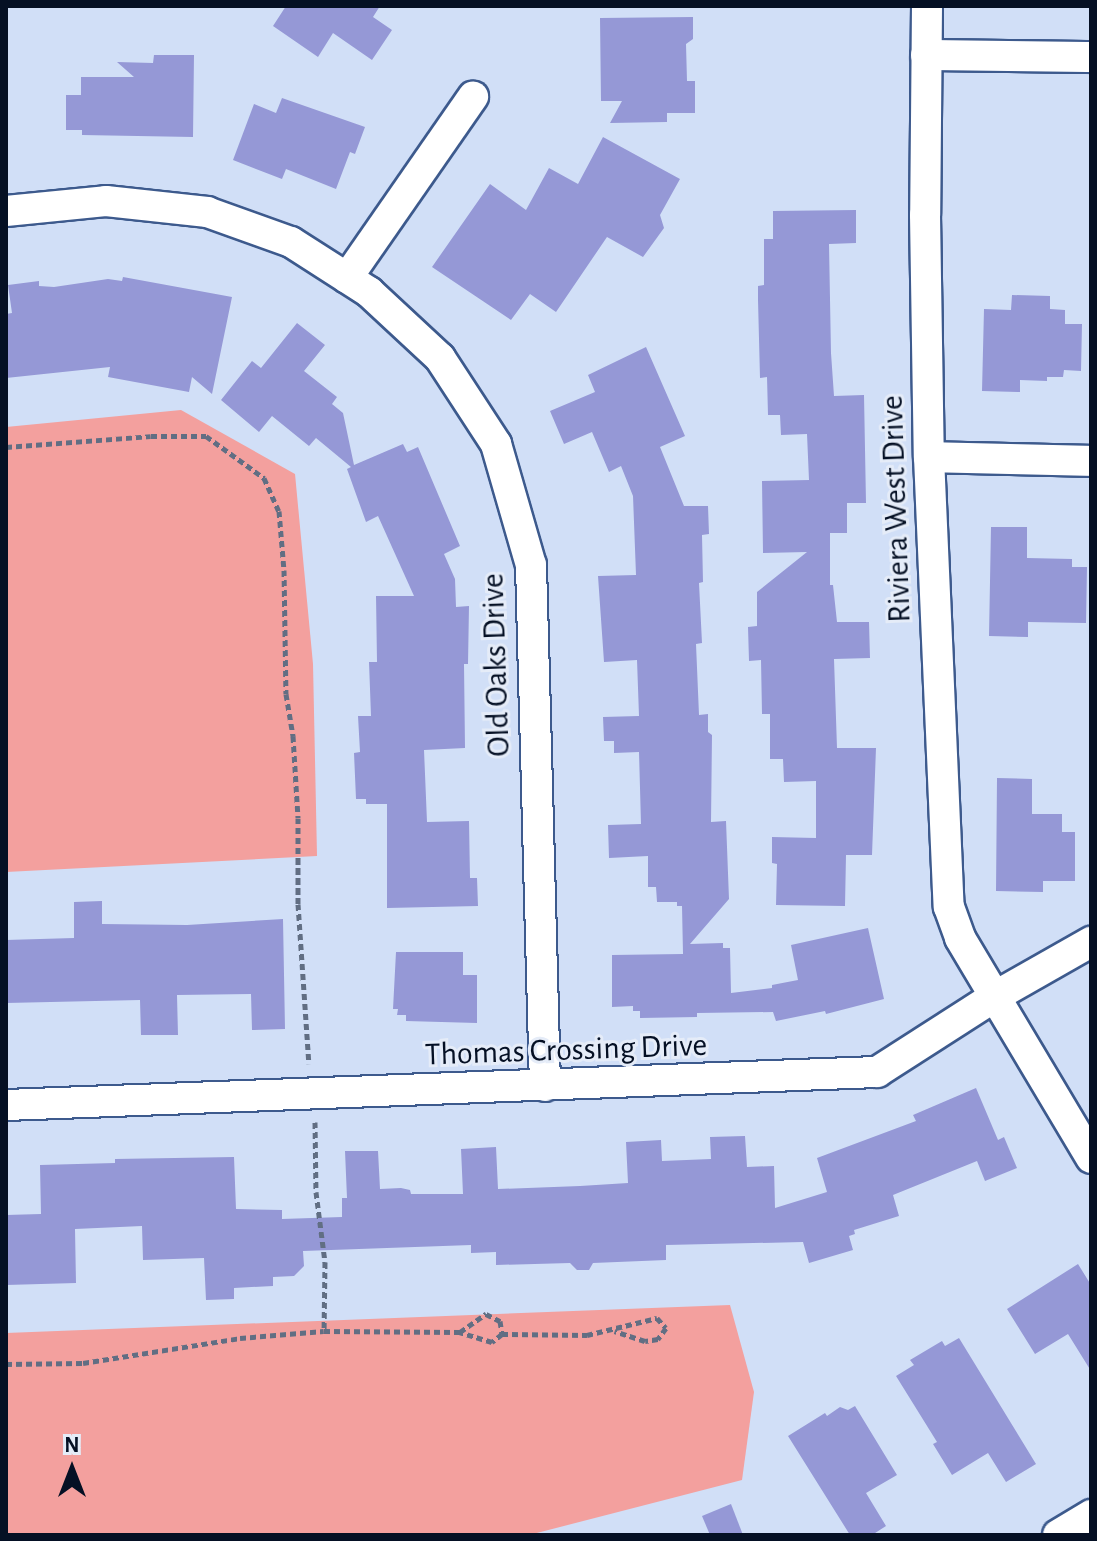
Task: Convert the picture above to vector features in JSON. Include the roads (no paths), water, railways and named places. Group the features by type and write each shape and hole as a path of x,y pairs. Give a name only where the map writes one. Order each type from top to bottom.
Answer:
{"street":[{"name":"Riviera West Drive","path":"927,6 925,215 929,457 949,907 960,938 1091,1158"},
{"path":"926,55 1091,57"},
{"path":"347,278 473,97"},
{"name":"Old Oaks Drive","path":"6,211 106,201 207,212 291,242 369,292 440,358 496,444 531,565 545,1086"},
{"path":"929,457 1091,461"},
{"name":"Thomas Crossing Drive","path":"6,1105 877,1072 994,997 1091,942"},
{"path":"1058,1535 1091,1515"}]}
